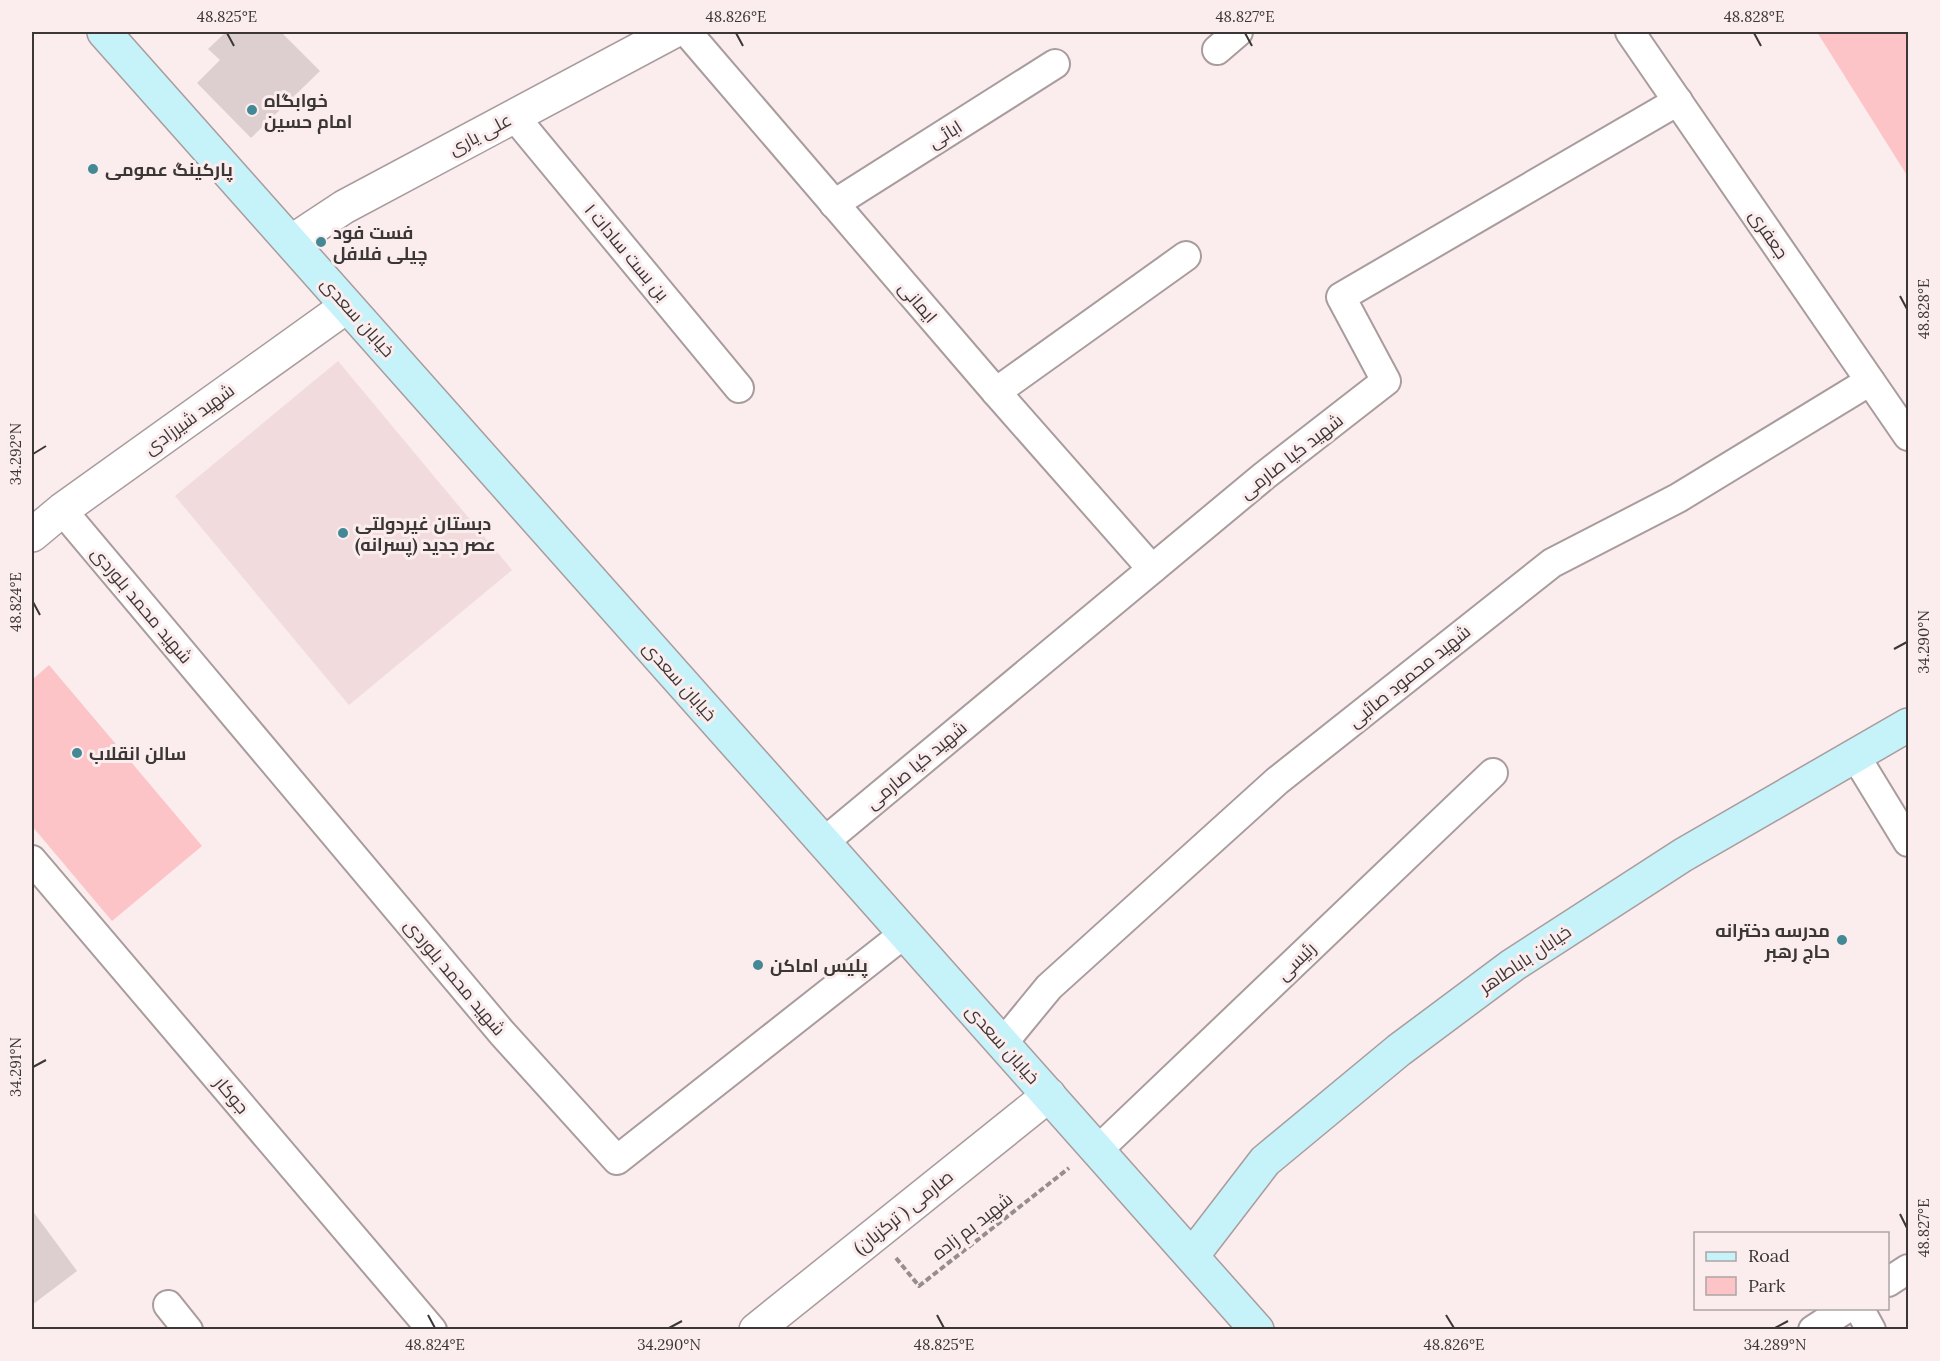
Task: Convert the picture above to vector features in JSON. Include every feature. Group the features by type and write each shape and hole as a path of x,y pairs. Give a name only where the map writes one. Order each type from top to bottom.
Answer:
{"main road":[{"name":"خیابان سعدی","path":"104,32 1257,1329"},
{"name":"خیابان باباطاهر","path":"1192,1256 1265,1161 1399,1050 1513,965 1673,861 1908,725"}],"street":[{"name":"علی یاری","path":"291,242 344,207 672,32"},
{"name":"ایمانی","path":"687,32 996,392 1152,569"},
{"name":"جعفری","path":"1630,32 1870,381 1900,404 1908,436"},
{"name":"ابائی","path":"834,204 1055,64"},
{"name":"شهید کیا صارمی","path":"824,842 1264,476 1386,381 1341,297 1678,101"},
{"name":"بن بست سادات ۱","path":"514,116 740,388"},
{"path":"996,392 1186,255"},
{"name":"شهید شیرزادی","path":"32,535 62,510 347,306"},
{"name":"شهید محمود صائبی","path":"1003,1043 1049,987 1277,782 1552,563 1678,498 1870,381"},
{"name":"شهید محمد بلوردی","path":"62,510 502,1034 617,1160 905,933"},
{"path":"1856,757 1908,842"},
{"name":"رئیسی","path":"1096,1148 1494,773"},
{"name":"جوکار","path":"32,861 432,1329"},
{"name":"صارمی ( ترکزبان)","path":"756,1329 1049,1095"},
{"path":"1889,1281 1908,1269"},
{"path":"168,1305 188,1329"},
{"path":"1813,1329 1844,1310"},
{"path":"1859,1310 1871,1329"}],"path":[{"name":"شهید بم زاده","path":"876,1234 919,1286 1096,1148"}],"shaded area":[{"name":"دبستان غیردولتی عصر جدید (پسرانه)","path":"338,361 512,570 349,705 175,496"}],"green space":[{"path":"1817,32 1908,32 1908,177"},
{"name":"سالن انقلاب","path":"49,665 202,846 112,921 32,826 32,680"}],"building":[{"name":"خوابگاه امام حسین","path":"226,32 281,32 320,71 251,138 197,83 220,60 208,49"},
{"path":"32,1210 77,1271 32,1305"}],"place":[{"name":"خوابگاه امام حسین","path":"252,110"},
{"name":"پارکینگ عمومی","path":"93,169"},
{"name":"فست فود چیلی فلافل","path":"321,242"},
{"name":"دبستان غیردولتی عصر جدید (پسرانه)","path":"343,533"},
{"name":"سالن انقلاب","path":"77,753"},
{"name":"مدرسه دخترانه حاج رهبر","path":"1842,940"},
{"name":"پلیس اماکن","path":"758,965"}]}
